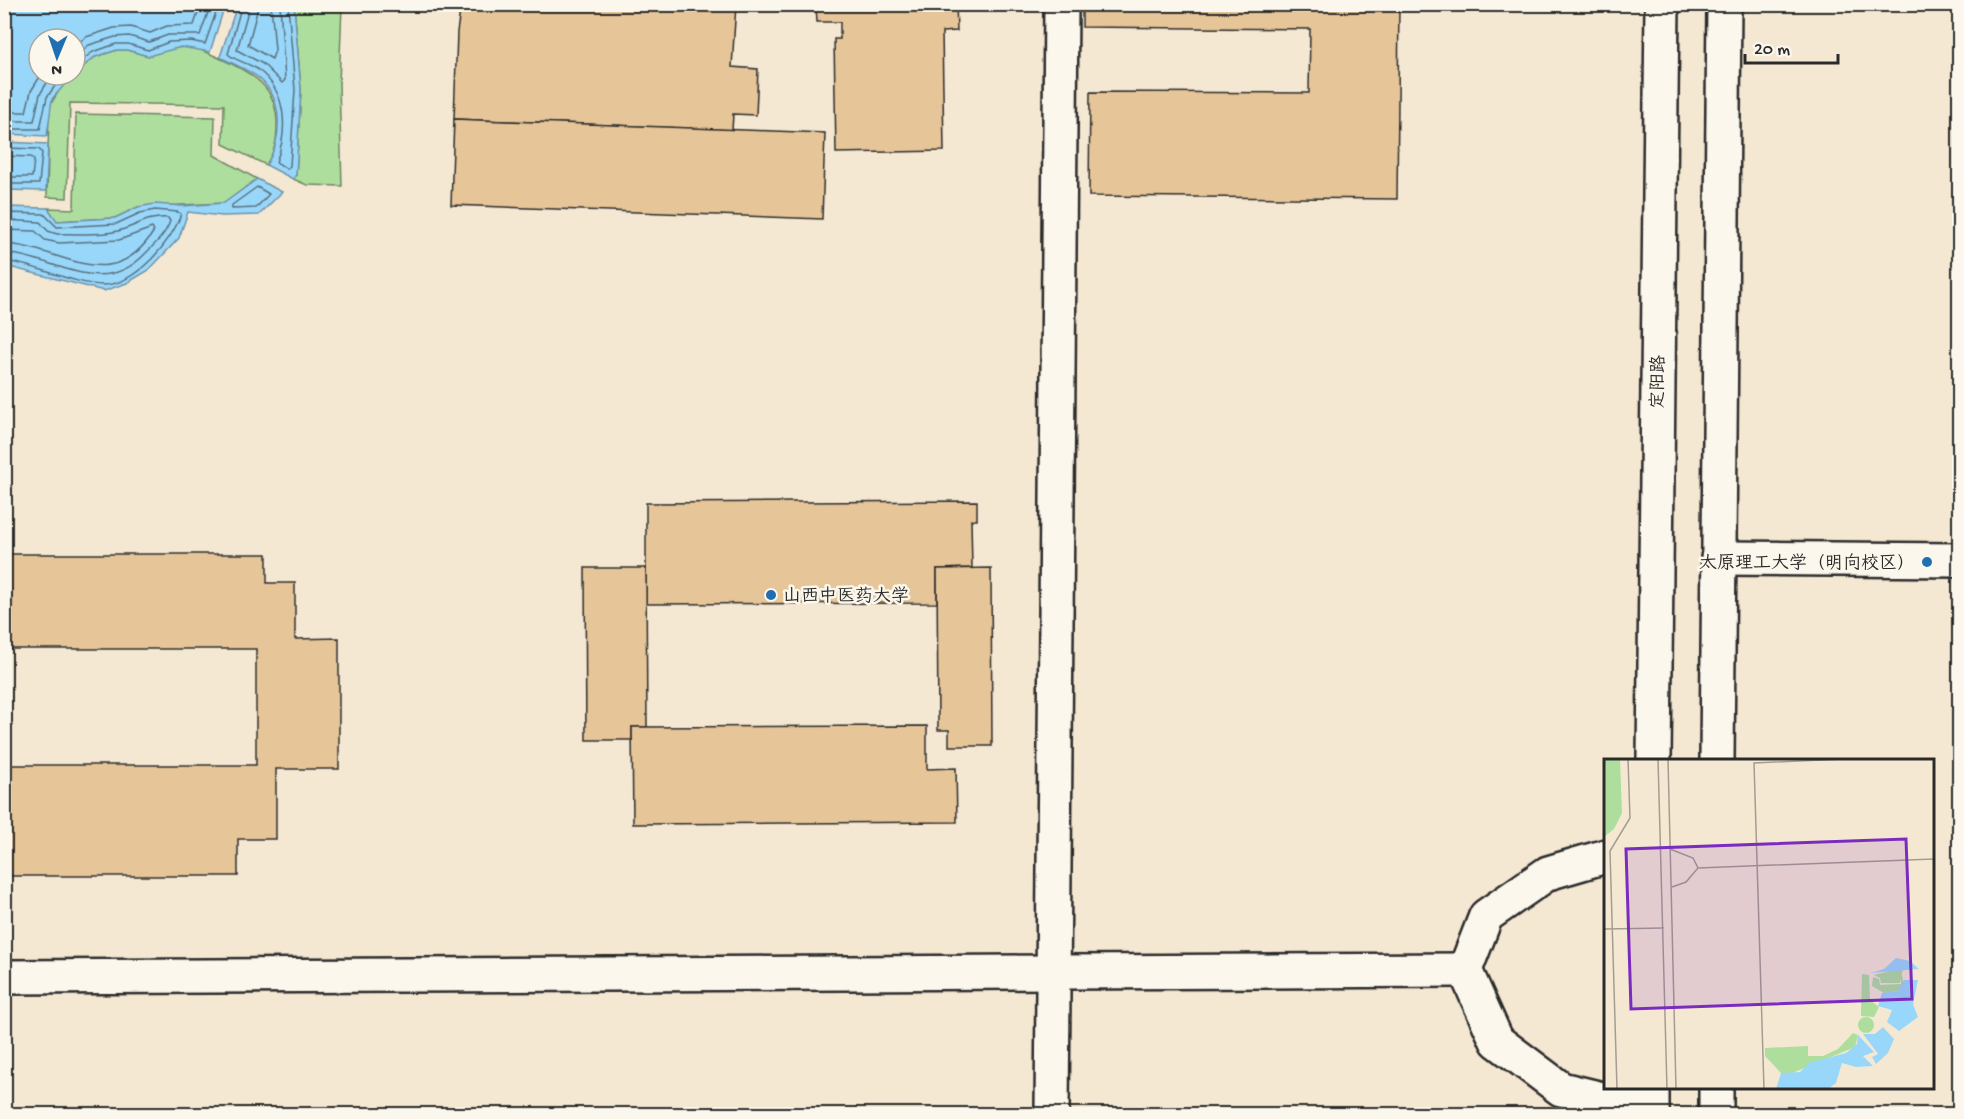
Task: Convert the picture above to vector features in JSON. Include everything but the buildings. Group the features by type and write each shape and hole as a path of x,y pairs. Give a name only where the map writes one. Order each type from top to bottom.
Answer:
{"street":[{"path":"1052,1114 1061,4"},
{"name":"定阳路","path":"1654,759 1662,4"},
{"path":"1717,759 1724,4"},
{"path":"1718,558 1959,560"},
{"path":"1604,856 1548,873 1486,916 1465,970 1497,1041 1561,1089 1652,1104"},
{"path":"4,977 1465,970"},
{"path":"1716,1089 1716,1114"}],"green space":[{"path":"294,5 342,5 339,84 342,186 307,185 293,179 296,175 301,90"},
{"path":"191,47 202,50 240,68 264,86 274,103 277,131 276,141 266,165 223,144 224,105 70,103 67,198 47,197 49,107 61,87 87,87 87,63 95,57 117,50 127,50 148,56 170,48"},
{"path":"76,114 215,117 214,155 257,179 225,203 138,207 115,218 56,221 48,208 74,209"}],"water":[{"path":"5,4 225,4 210,52 181,47 148,56 127,50 117,50 95,57 87,63 87,27 27,27 27,87 62,87 52,99 47,136 5,134"},
{"path":"237,5 294,5 301,90 296,175 293,179 266,165 278,133 277,110 269,90 252,73 220,57"},
{"path":"5,142 48,144 46,191 5,190"},
{"path":"257,179 282,192 259,215 222,216 188,212 179,238 149,270 127,283 104,291 5,266 5,207 48,208 57,221 115,218 138,207 155,204 182,206 224,203"}],"place":[{"name":"太原理工大学（明向校区）","path":"1927,562"},
{"name":"山西中医药大学","path":"771,595"}]}
